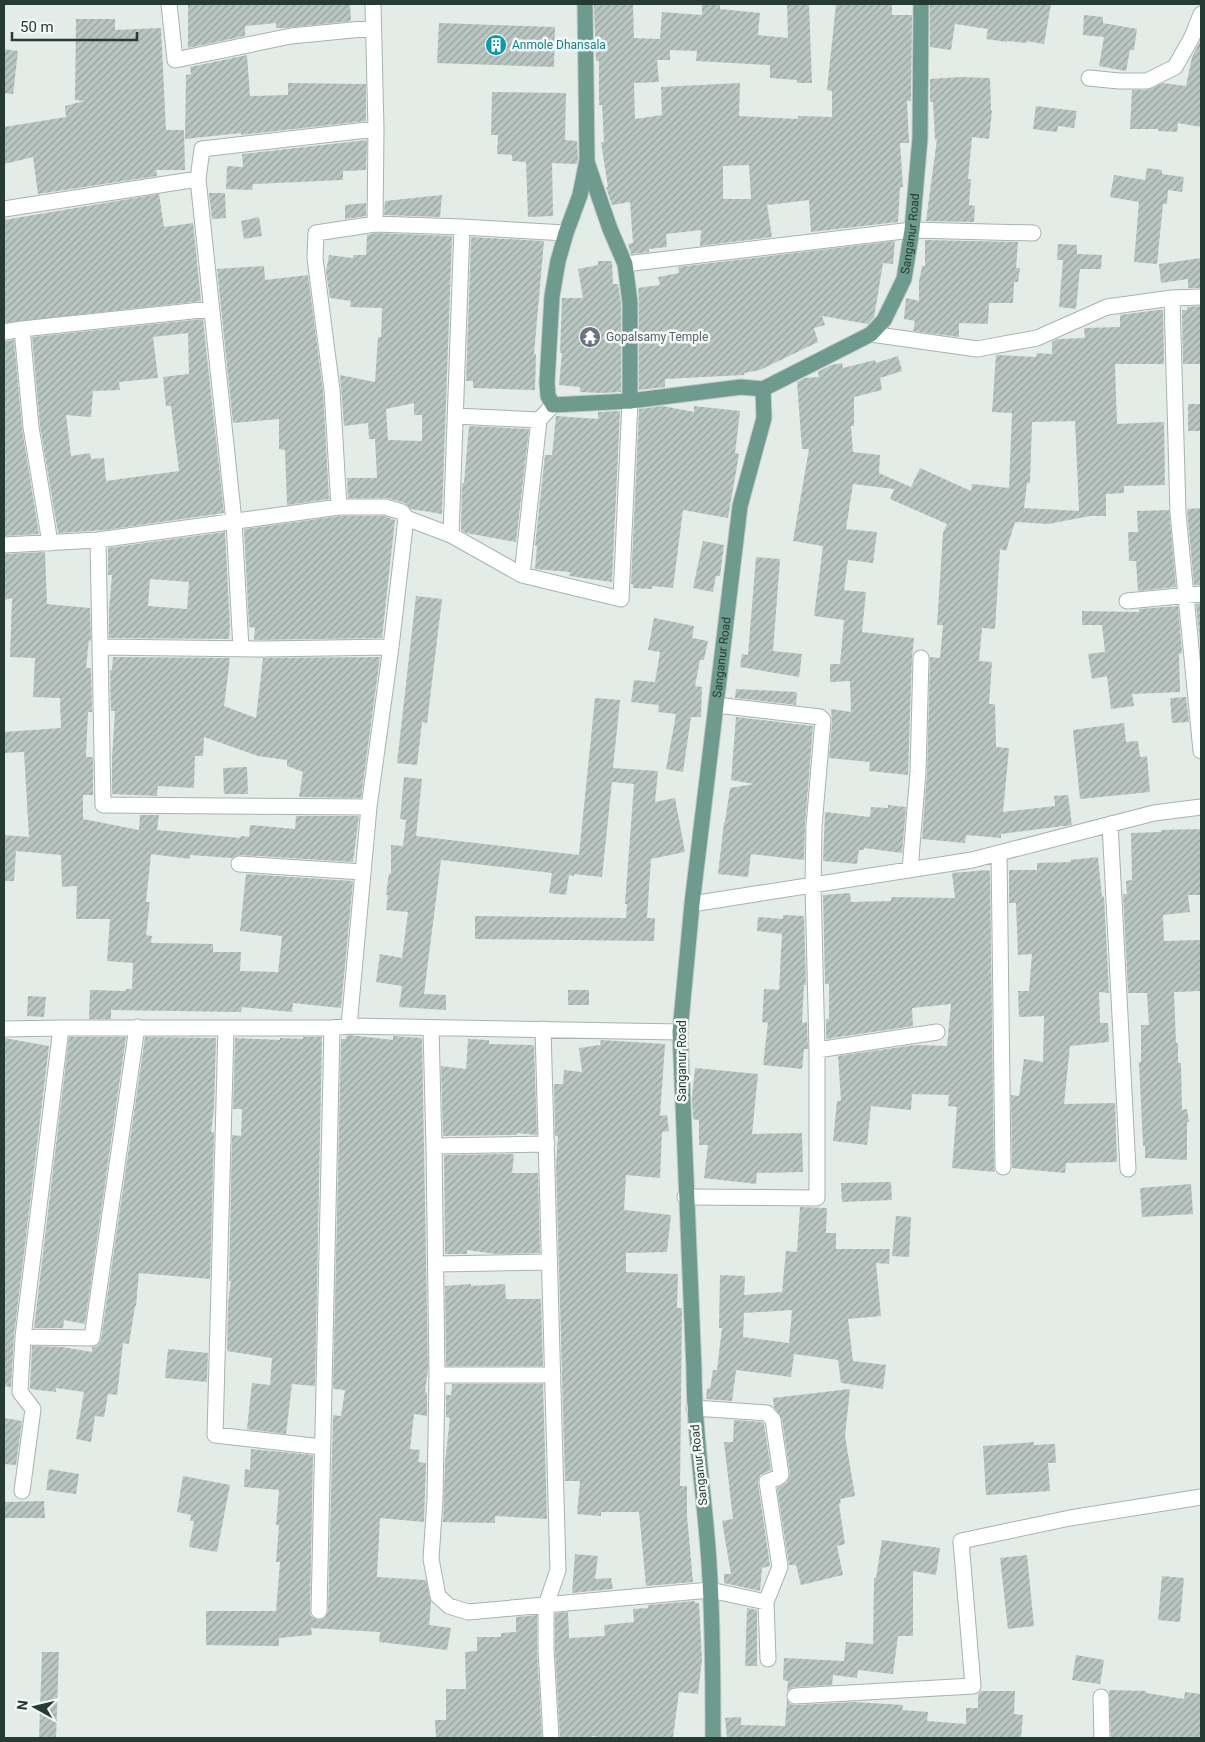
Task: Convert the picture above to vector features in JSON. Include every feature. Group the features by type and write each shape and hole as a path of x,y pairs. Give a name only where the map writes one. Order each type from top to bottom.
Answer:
{"main road":[{"path":"585,4 586,160 580,195 566,233 552,296 547,382 548,396 553,406 630,401 741,387 763,389"},
{"name":"Sanganur Road","path":"713,1738 713,1653 710,1590 694,1408 680,1032 692,904 740,506 764,418 763,389 871,334 884,320 904,279 912,230 920,138 921,4"},
{"path":"586,160 610,229 625,264 630,303 630,401"}],"street":[{"path":"169,4 175,60 291,36 373,28"},
{"path":"372,4 376,129 375,224"},
{"path":"1089,78 1147,81 1175,67 1192,37 1201,14"},
{"path":"240,649 234,521 198,179 202,149 376,129"},
{"path":"4,209 198,179"},
{"path":"340,507 332,390 317,274 316,233 375,224 462,226 566,233"},
{"path":"451,535 462,226"},
{"path":"625,264 912,230 1033,232"},
{"path":"871,334 902,340 977,349 1037,338 1106,307 1172,298 1201,297"},
{"path":"1172,298 1178,513 1194,595 1201,751"},
{"path":"4,332 211,309"},
{"path":"22,329 31,427 50,543"},
{"path":"4,545 98,540 340,507 385,507 402,512 406,518 451,535 522,575 621,599 630,401"},
{"path":"522,575 539,420 553,406"},
{"path":"455,416 539,420"},
{"path":"349,1026 370,807 406,518"},
{"path":"98,540 104,804 370,807"},
{"path":"1128,601 1194,595"},
{"path":"101,647 240,649 391,647"},
{"path":"910,870 918,772 921,658"},
{"path":"686,1197 817,1198 817,1050 813,885 814,826 823,720 820,717 716,705"},
{"path":"692,904 972,860 1154,813 1201,807"},
{"path":"1110,824 1128,1169"},
{"path":"999,853 1003,1168"},
{"path":"239,864 363,872"},
{"path":"4,1029 137,1027 332,1028 349,1026 543,1028 680,1032"},
{"path":"23,1337 92,1338 137,1027"},
{"path":"22,1491 33,1409 20,1392 23,1337 61,1028"},
{"path":"226,1028 215,1435 322,1448"},
{"path":"319,1611 332,1028"},
{"path":"431,1028 437,1375 435,1499 431,1559 438,1596 449,1606 468,1612 710,1590 766,1602"},
{"path":"543,1028 558,1570 546,1605 546,1649 551,1738"},
{"path":"817,1050 937,1032"},
{"path":"434,1146 547,1144"},
{"path":"436,1264 548,1262"},
{"path":"437,1375 553,1375"},
{"path":"694,1408 767,1413 773,1420 781,1475 767,1482 780,1567 766,1602 768,1660"},
{"path":"795,1696 973,1686 961,1541 1070,1518 1201,1497"},
{"path":"1101,1697 1102,1738"}],"building":[{"path":"188,4 350,4 351,21 284,28 276,28 276,23 245,26 245,36 188,48"},
{"path":"594,4 633,4 634,38 660,39 662,12 702,15 702,4 720,4 720,9 760,13 758,35 788,38 787,5 809,4 812,83 797,83 797,80 770,78 770,65 696,61 697,51 670,50 670,60 657,60 659,82 634,83 635,119 662,115 661,87 740,83 739,116 798,119 798,116 832,117 832,91 827,90 836,4 892,4 892,15 912,15 911,101 907,101 909,143 900,143 903,187 900,187 898,222 811,232 809,200 767,205 772,237 700,246 701,230 666,234 667,247 631,254 628,244 633,243 630,202 612,205 606,187 608,187 601,142 604,142 602,105 599,105 599,61 596,61","holes":["749,165 751,199 723,199 723,166"]},
{"path":"930,4 1051,4 1044,44 1027,41 1027,43 986,39 988,29 955,24 951,50 930,47"},
{"path":"1084,15 1103,17 1103,23 1137,29 1134,50 1130,50 1126,71 1099,66 1104,37 1083,35"},
{"path":"76,19 115,19 115,30 161,28 166,130 184,130 185,170 156,170 157,176 38,194 33,157 4,164 4,127 66,117 65,106 84,101 75,100"},
{"name":"Anmole Dhansala","path":"439,23 555,27 554,67 437,63"},
{"path":"1200,41 1201,127 1178,123 1177,132 1158,131 1158,129 1130,129 1132,90 1147,90 1163,83 1186,86 1192,57"},
{"path":"4,49 18,51 13,94 4,93"},
{"path":"247,55 250,96 288,95 288,83 366,84 366,121 241,135 241,133 185,139 186,75 191,74 190,67"},
{"path":"990,78 992,111 989,139 972,137 968,179 971,179 969,205 975,206 974,222 926,221 937,139 935,140 933,102 930,102 930,79"},
{"path":"492,92 566,93 565,140 577,141 578,159 577,164 552,163 553,216 528,217 526,162 512,161 512,155 497,154 498,135 491,135"},
{"path":"1036,106 1077,111 1074,128 1058,126 1057,132 1033,129"},
{"path":"367,140 366,170 343,171 343,180 253,184 252,190 226,189 227,166 243,167 242,154"},
{"path":"1147,168 1162,170 1162,174 1184,177 1182,192 1168,190 1167,204 1163,204 1157,264 1134,262 1139,202 1110,197 1114,175 1145,180"},
{"path":"209,193 225,193 226,218 212,219"},
{"path":"159,194 164,227 193,223 201,301 4,323 4,220"},
{"path":"442,195 440,217 384,215 385,201"},
{"path":"366,203 366,216 345,219 345,205"},
{"path":"259,217 262,236 244,239 241,221"},
{"path":"376,233 452,236 442,514 411,509 405,503 387,498 348,498 347,478 377,478 375,439 369,439 368,423 344,426 340,375 375,382 378,337 381,337 382,308 350,307 351,301 330,298 326,272 329,255 353,258 353,255 366,255 367,235","holes":["414,403 414,415 422,415 422,441 388,440 386,409"]},
{"path":"471,237 544,241 534,354 536,354 535,390 473,388 473,381 466,381"},
{"path":"925,240 1018,242 1016,268 1020,268 1018,282 1014,282 1013,303 989,303 988,324 959,323 959,337 913,331 915,321 904,319 906,298 919,301 919,282 922,266 925,266"},
{"path":"895,241 893,264 883,263 874,317 868,324 822,316 825,325 814,328 818,342 760,370 744,373 744,375 665,379 665,387 639,390 638,288 660,285 658,277 679,273 678,267"},
{"path":"1058,244 1077,245 1077,254 1102,255 1101,269 1080,269 1076,309 1059,307 1063,260 1057,260"},
{"path":"1201,258 1201,288 1188,288 1188,279 1161,283 1159,264"},
{"name":"Gopalsamy Temple","path":"598,261 612,261 613,284 618,284 621,304 621,392 580,392 580,387 559,385 562,353 560,353 562,298 583,298 578,269 598,265"},
{"path":"264,266 265,280 308,275 323,391 329,499 287,505 285,450 279,449 279,419 233,423 217,269"},
{"path":"1201,306 1201,364 1183,364 1182,310 1187,310 1187,307"},
{"path":"1163,310 1164,364 1115,364 1117,424 1164,422 1165,485 1124,486 1124,493 1106,494 1106,516 1090,516 1048,524 1015,522 1006,551 1000,549 995,629 982,628 979,661 992,662 989,704 995,704 996,747 1009,748 1003,812 1055,806 1054,796 1068,795 1072,825 1001,834 1001,838 966,835 965,843 922,839 927,772 930,657 940,658 943,625 937,625 943,533 947,524 890,499 894,489 853,484 846,529 877,532 873,563 848,560 844,590 866,592 862,632 914,638 908,775 869,771 870,762 829,758 831,709 851,712 850,681 830,682 830,664 840,664 844,620 814,616 823,546 793,541 809,449 802,449 797,382 805,378 819,377 818,372 831,365 842,363 843,368 875,360 876,363 898,356 902,371 880,378 882,390 854,397 854,426 851,426 853,452 880,455 879,473 911,487 920,468 971,491 972,484 1009,488 1012,413 992,412 996,355 1036,357 1037,353 1052,354 1052,342 1057,339 1085,338 1084,328 1120,327 1120,315","holes":["1075,421 1079,511 1024,508 1027,483 1030,483 1032,422"]},
{"path":"203,319 224,513 105,530 58,533 40,426 32,337","holes":["188,333 189,374 163,377 166,406 171,406 179,471 106,481 104,458 91,459 90,453 71,456 66,415 91,417 93,391 120,390 119,382 158,378 153,337"]},
{"path":"14,340 22,428 39,534 4,536 4,341"},
{"path":"1188,404 1201,404 1201,431 1188,431"},
{"path":"663,406 694,412 694,406 740,411 735,453 739,454 728,518 683,510 673,588 652,586 652,589 633,588 633,584 631,584 639,409"},
{"path":"620,411 612,582 569,576 570,572 535,569 537,546 535,545 545,455 552,455 556,416 598,419 598,412"},
{"path":"469,426 529,429 516,542 466,533 461,530 462,483 464,483"},
{"path":"1201,508 1201,585 1194,585 1187,509"},
{"path":"1169,510 1176,587 1138,591 1136,561 1129,561 1128,532 1138,532 1137,511"},
{"path":"340,516 384,516 395,520 382,638 254,640 255,628 249,627 244,529"},
{"path":"225,532 229,639 109,638 112,575 108,575 108,548","holes":["150,579 189,582 187,609 148,606"]},
{"path":"703,541 724,545 720,576 716,576 713,592 693,588"},
{"path":"45,552 47,604 90,608 91,641 89,640 86,668 91,668 92,712 88,712 86,757 93,757 93,795 83,795 83,819 139,830 140,815 159,815 157,830 240,838 241,836 249,837 250,825 295,829 296,816 359,816 353,862 240,855 232,858 190,855 190,859 151,854 146,902 150,902 146,935 152,936 151,943 213,944 213,952 241,952 240,971 278,972 282,936 240,931 246,874 353,881 341,1008 293,1003 292,1012 242,1007 241,1012 111,1010 111,1019 89,1019 90,990 126,991 126,989 132,989 133,963 107,961 110,919 76,919 77,886 62,887 61,855 16,851 14,881 4,881 4,835 29,837 24,752 4,753 4,732 61,728 60,698 33,697 35,658 10,657 12,598 4,600 4,554"},
{"path":"756,557 780,559 773,651 802,654 799,677 740,667 742,654 748,655"},
{"path":"416,596 442,599 427,723 422,722 417,765 397,763"},
{"path":"1201,603 1201,652 1196,604"},
{"path":"1178,606 1182,653 1179,654 1180,692 1132,694 1134,706 1111,709 1107,676 1092,679 1088,654 1105,652 1102,625 1082,625 1082,611 1139,612 1139,609"},
{"path":"654,618 694,626 692,638 708,641 704,660 700,660 695,686 702,687 701,717 691,717 683,772 666,769 676,714 658,712 659,705 631,702 634,680 655,682 660,652 648,650"},
{"path":"113,657 230,658 224,706 256,718 263,658 380,657 361,798 299,797 303,772 287,766 287,760 258,756 204,737 203,756 195,756 194,788 158,786 157,796 112,794 115,711 111,711 110,670 112,670"},
{"path":"736,689 797,692 796,705 735,698"},
{"path":"1186,697 1189,722 1172,723 1170,698"},
{"path":"595,698 620,700 613,768 658,771 655,802 675,798 685,852 651,859 647,918 655,918 654,941 475,939 475,916 626,918 627,904 625,904 634,784 612,782 602,877 569,875 566,895 549,893 552,873 441,860 424,994 446,995 446,1010 399,1007 402,986 376,982 380,954 402,958 408,912 386,910 388,895 386,895 389,873 391,874 391,845 403,846 406,820 400,819 404,777 422,779 416,836 579,855"},
{"path":"736,717 813,726 804,860 751,854 748,877 718,874 730,788 754,784 731,780"},
{"path":"1124,723 1126,742 1138,741 1140,757 1147,756 1150,792 1080,799 1073,730"},
{"path":"247,767 248,794 224,794 223,768"},
{"path":"888,805 906,807 902,853 864,848 864,850 859,850 857,864 823,861 825,812 870,817 871,807 888,808"},
{"path":"1201,829 1201,895 1188,895 1190,912 1163,915 1164,941 1201,940 1201,991 1174,992 1176,1043 1178,1043 1178,1063 1181,1063 1182,1110 1187,1109 1189,1122 1187,1122 1187,1160 1145,1158 1139,1062 1141,1062 1141,1025 1149,1025 1147,993 1128,993 1123,894 1127,894 1126,881 1132,880 1131,833"},
{"path":"1098,857 1102,897 1104,896 1109,993 1099,992 1100,1023 1108,1023 1109,1042 1070,1046 1064,1104 1115,1103 1117,1162 1066,1163 1065,1173 1012,1168 1011,1095 1019,1096 1024,1059 1043,1062 1044,1016 1019,1017 1018,991 1029,991 1032,954 1018,955 1016,903 1009,903 1009,870 1037,870 1037,863 1071,862 1070,860"},
{"path":"990,871 995,1172 952,1168 957,1107 948,1106 949,1095 912,1094 911,1110 871,1106 867,1145 833,1141 837,1101 841,1101 838,1056 915,1045 947,1046 951,1004 912,1008 913,1026 826,1039 826,1019 829,1019 829,984 825,984 823,895 850,893 851,902 891,901 891,897 955,898 952,873"},
{"path":"783,915 804,916 806,985 804,985 802,1023 807,1022 808,1049 804,1049 802,1069 763,1065 768,1023 762,1022 764,989 779,990 782,934 757,931 758,917 783,919"},
{"path":"568,990 589,990 589,1005 568,1005"},
{"path":"28,996 46,997 44,1017 27,1016"},
{"path":"346,1036 393,1040 393,1036 422,1038 428,1368 425,1392 427,1393 427,1416 414,1414 410,1449 420,1450 418,1462 426,1463 424,1522 380,1518 377,1577 426,1580 431,1602 429,1625 451,1628 447,1650 379,1642 380,1632 311,1628 312,1635 279,1638 279,1646 206,1645 206,1611 276,1611 280,1562 276,1562 279,1525 276,1525 279,1490 244,1487 245,1469 250,1470 251,1449 313,1455 310,1611 311,1616 318,1620 324,1619 328,1612 333,1415 341,1416 345,1390 334,1389 333,1387 341,1039 346,1039"},
{"path":"69,1037 126,1037 85,1324 64,1320 63,1328 34,1328"},
{"path":"145,1037 216,1038 214,1108 211,1132 214,1132 210,1279 139,1273 136,1306 129,1344 123,1343 117,1395 108,1394 104,1417 95,1416 91,1442 76,1439 84,1392 56,1388 56,1392 30,1389 32,1346 62,1347 92,1352 92,1347 97,1346 101,1340"},
{"path":"303,1037 322,1037 315,1386 292,1384 286,1434 247,1429 252,1383 270,1385 272,1358 227,1351 228,1304 231,1281 229,1281 232,1135 241,1136 242,1109 233,1109 235,1038 280,1040 280,1038 303,1039"},
{"path":"4,1038 49,1046 14,1336 11,1387 4,1386"},
{"path":"468,1039 489,1040 489,1044 534,1045 537,1135 517,1133 516,1135 443,1136 441,1066 466,1069"},
{"path":"601,1040 665,1044 660,1116 667,1115 669,1131 662,1132 660,1178 626,1175 624,1210 671,1215 667,1252 626,1253 626,1272 678,1274 677,1308 682,1308 680,1486 687,1486 687,1516 693,1582 646,1586 639,1512 601,1512 601,1516 577,1514 580,1481 565,1481 556,1165 558,1136 555,1136 554,1084 563,1084 564,1070 582,1072 579,1048 600,1045"},
{"path":"695,1068 758,1074 752,1134 802,1133 803,1172 757,1173 756,1184 704,1178 708,1145 699,1145 699,1120 693,1119 692,1098"},
{"path":"514,1154 512,1173 538,1173 540,1253 496,1254 467,1250 467,1254 445,1254 444,1155"},
{"path":"891,1182 892,1200 842,1202 841,1183"},
{"path":"1191,1184 1193,1214 1142,1217 1140,1188"},
{"path":"800,1207 827,1208 826,1233 836,1233 836,1249 890,1249 889,1264 876,1263 881,1316 848,1319 853,1361 886,1365 883,1389 841,1383 838,1360 794,1354 791,1377 736,1370 732,1401 706,1399 707,1388 710,1389 713,1370 717,1370 722,1328 719,1328 720,1275 745,1276 744,1295 782,1292 786,1251 797,1252","holes":["792,1310 789,1343 743,1337 744,1313"]},
{"path":"896,1216 911,1217 909,1257 892,1256"},
{"path":"471,1284 471,1286 505,1284 506,1299 541,1299 543,1366 446,1366 445,1286"},
{"path":"168,1349 208,1353 207,1382 165,1378"},
{"path":"452,1384 543,1384 547,1519 495,1516 495,1523 443,1522 445,1462 450,1418 446,1417 446,1395 451,1395"},
{"path":"850,1389 845,1436 855,1496 840,1499 841,1503 839,1504 845,1544 837,1546 843,1575 801,1585 796,1565 789,1565 777,1488 787,1482 790,1474 782,1419 774,1407 773,1398"},
{"path":"4,1418 22,1421 16,1465 4,1464"},
{"path":"734,1420 762,1422 764,1424 771,1470 760,1475 758,1483 770,1566 762,1568 760,1591 724,1583 724,1574 731,1574 722,1521 733,1519 724,1442 733,1442"},
{"path":"1034,1442 1034,1445 1055,1444 1056,1463 1048,1463 1050,1491 986,1495 983,1446"},
{"path":"49,1469 79,1474 76,1494 46,1490"},
{"path":"183,1476 230,1485 217,1552 189,1547 194,1521 190,1521 191,1515 177,1512"},
{"path":"44,1501 45,1518 4,1518 4,1502"},
{"path":"882,1540 940,1548 936,1575 913,1571 913,1636 898,1636 893,1674 858,1670 857,1678 833,1675 832,1685 794,1687 787,1691 788,1681 783,1680 784,1658 844,1661 846,1642 873,1644 874,1578 876,1578"},
{"path":"575,1554 598,1556 595,1579 611,1578 613,1589 572,1593"},
{"path":"1027,1555 1034,1626 1008,1629 1000,1558"},
{"path":"1162,1576 1184,1578 1180,1622 1158,1620"},
{"path":"695,1601 695,1603 699,1603 702,1660 698,1694 679,1692 673,1738 607,1738 592,1736 592,1738 560,1738 555,1613 568,1612 569,1638 605,1636 604,1625 634,1622 633,1609 648,1608 648,1605"},
{"path":"747,1608 757,1610 757,1666 745,1666"},
{"path":"537,1615 542,1738 436,1738 435,1720 446,1720 446,1689 466,1689 465,1652 477,1651 477,1637 501,1637 501,1633 516,1632 516,1617"},
{"path":"42,1652 59,1652 56,1738 39,1738"},
{"path":"1076,1655 1104,1660 1100,1684 1072,1680"},
{"path":"1109,1690 1146,1691 1146,1693 1184,1699 1185,1692 1201,1694 1201,1738 1111,1738"},
{"path":"981,1691 1015,1691 1014,1714 1023,1715 1021,1738 727,1738 725,1718 741,1717 741,1725 785,1726 787,1700 790,1704 796,1705 854,1702 903,1705 902,1710 928,1712 927,1721 966,1724 966,1708 978,1708 978,1694"}],"place":[{"name":"Anmole Dhansala","path":"496,45"},
{"name":"Gopalsamy Temple","path":"590,337"}]}
